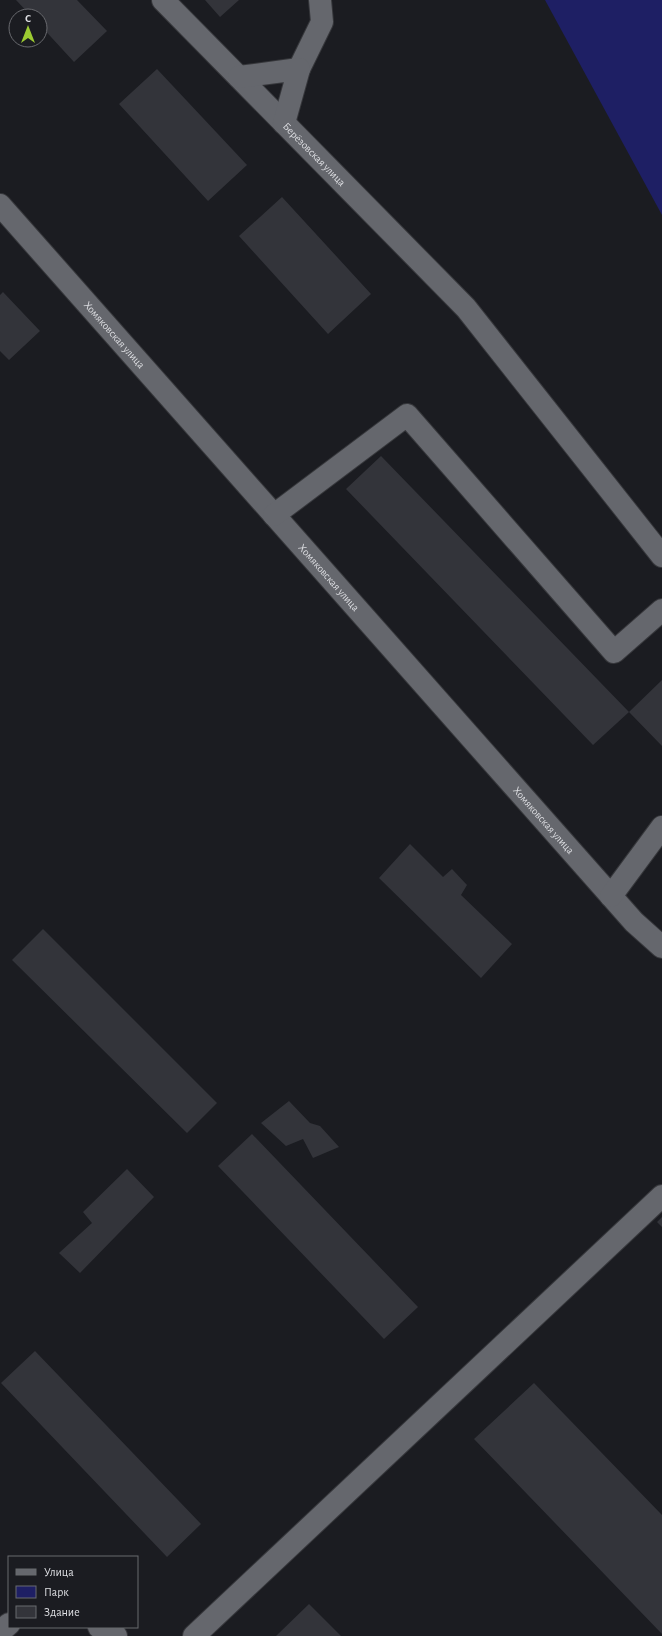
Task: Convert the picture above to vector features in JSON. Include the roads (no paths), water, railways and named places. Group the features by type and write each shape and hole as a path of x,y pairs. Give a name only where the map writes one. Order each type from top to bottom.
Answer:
{"street":[{"name":"Берёзовская улица","path":"163,0 466,308 662,556"},
{"path":"284,123 299,69 322,22 320,0"},
{"path":"239,77 299,69"},
{"name":"Хомяковская улица","path":"0,205 634,922 662,947"},
{"path":"274,515 408,415 614,652 662,610"},
{"path":"611,896 662,826"},
{"path":"194,1636 662,1196"},
{"path":"0,1632 8,1625"},
{"path":"101,1628 116,1636"}]}
